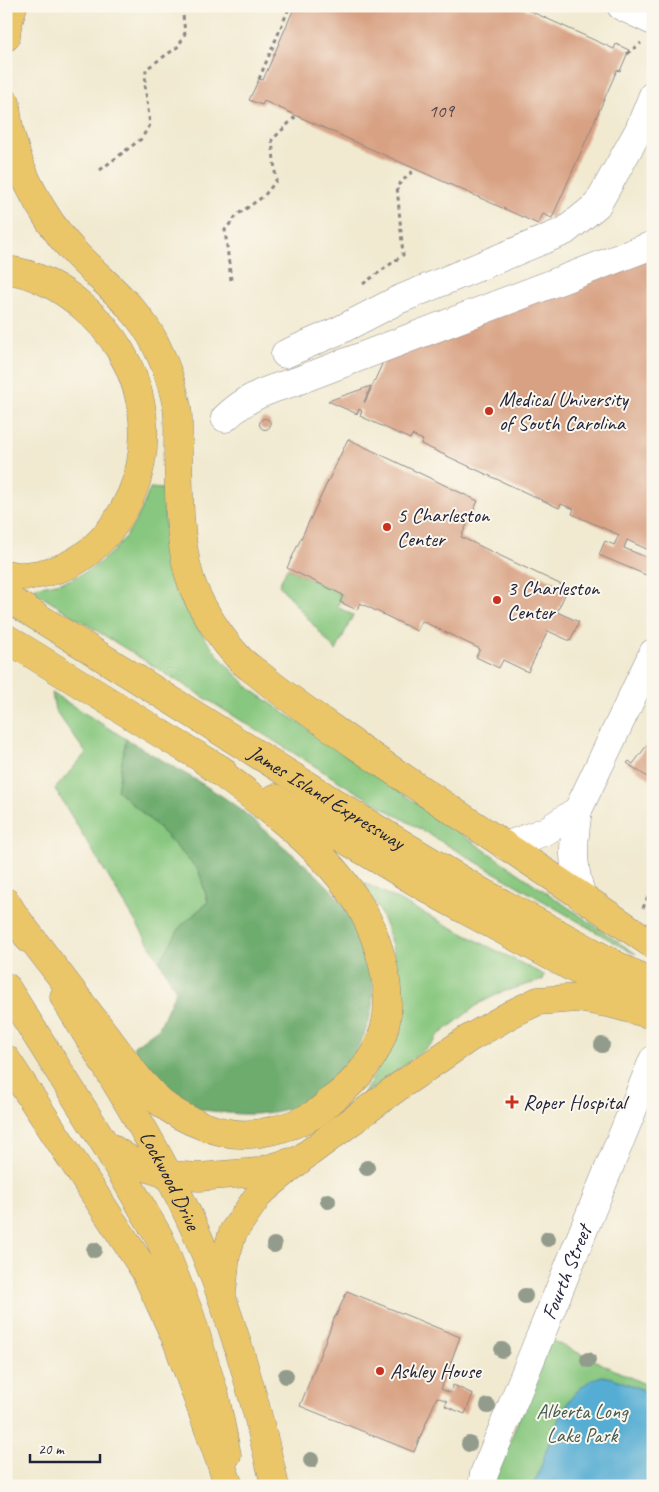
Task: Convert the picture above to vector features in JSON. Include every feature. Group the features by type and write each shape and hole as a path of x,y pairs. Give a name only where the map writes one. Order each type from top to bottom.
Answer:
{"main road":[{"path":"6,37 13,6"},
{"path":"6,104 7,120 18,155 29,184 43,212 76,254 118,294 136,315 154,341 168,372 177,409 179,488 185,563 194,589 210,620 239,658 278,690 432,798 653,945"},
{"path":"6,270 49,283 74,299 96,317 116,342 131,370 141,400 144,429 142,457 136,484 123,511 108,533 93,549 71,565 48,573 13,576 6,574"},
{"name":"James Island Expressway","path":"6,597 190,713 480,891 653,985"},
{"name":"James Island Expressway","path":"6,638 206,762 291,806 444,898 653,1011"},
{"path":"11,911 82,1015 161,1103 188,1120 225,1133 251,1135 284,1128 312,1116 345,1090 374,1056 384,1029 387,1002 386,973 378,947 361,908 342,878 310,844 282,819 206,762"},
{"name":"Lockwood Drive","path":"6,987 105,1144 160,1239 190,1315 215,1396 234,1486"},
{"path":"222,1297 225,1283 226,1255 233,1232 260,1193 302,1158 398,1087 468,1039 538,1001 578,998 612,1004 653,1015"},
{"name":"Lockwood Drive","path":"82,1015 127,1101 169,1175 199,1239 222,1297 249,1378 275,1486"},
{"path":"7,1061 145,1271 177,1341 228,1486"},
{"path":"105,1144 136,1164 169,1175 199,1177 258,1172 302,1158"}],"street":[{"path":"621,6 649,30"},
{"path":"285,354 340,330 398,300 565,231 597,205 639,130 653,95"},
{"path":"225,418 236,408 265,390 297,381 653,245"},
{"path":"582,897 576,877 573,845 578,810 653,653"},
{"path":"505,846 546,831 578,810"},
{"name":"Fourth Street","path":"482,1486 484,1474 653,1060"}],"path":[{"path":"100,170 140,139 150,124 145,85 146,69 179,46 185,33 182,6"},
{"path":"259,79 290,6"},
{"path":"628,54 649,30"},
{"path":"231,280 225,230 237,215 264,196 276,181 272,140 296,116"},
{"path":"364,284 403,255 397,186 415,169"},
{"path":"642,911 653,886"},
{"path":"648,897 653,900"}],"green space":[{"path":"150,488 163,489 170,562 173,575 190,612 212,648 241,680 253,691 636,954 353,790 36,593 35,587 76,577 96,565 115,549 123,540 141,511"},
{"path":"287,568 343,595 337,607 353,615 336,651 279,585"},
{"path":"52,693 126,739 117,790 157,826 199,871 208,902 180,927 160,962 55,789 86,753 55,710"},
{"path":"126,739 227,799 245,813 326,884 344,906 355,926 371,972 373,995 367,1027 352,1058 341,1072 329,1085 302,1103 282,1110 261,1114 230,1113 194,1108 169,1091 152,1073 133,1047 159,1028 176,990 160,962 180,927 208,902 199,871 157,826 117,790"},
{"path":"363,882 544,975 543,980 502,992 480,1003 436,1037 435,1041 362,1096 376,1073 394,954 388,931 379,909"},
{"name":"Alberta Long Lake Park","path":"549,1339 653,1388 653,1486 493,1486"}],"water":[{"path":"602,1376 613,1378 653,1394 653,1486 532,1486 553,1431 572,1397 590,1381"}],"building":[{"path":"295,6 519,6 614,49 616,44 629,50 620,71 617,70 552,218 543,214 538,224 264,101 262,105 249,100 259,79 263,80"},
{"name":"Medical University of South Carolina","path":"653,254 653,552 627,540 624,548 653,560 653,578 599,555 605,541 614,545 619,535 572,514 574,509 561,504 559,508 421,444 423,440 412,435 410,439 360,416 362,411 359,409 357,414 328,401 371,386 365,402 387,353"},
{"path":"265,418 271,424 265,430 259,424"},
{"name":"5 Charleston Center","path":"348,439 478,501 461,537 568,588 557,612 579,622 570,641 548,631 528,672 503,660 499,668 476,657 480,649 422,621 417,631 360,603 357,610 340,602 343,595 287,568"},
{"path":"653,734 653,781 627,763 629,761 633,764 648,745"},
{"name":"Ashley House","path":"347,1291 460,1337 441,1389 450,1393 453,1385 473,1394 465,1414 445,1406 447,1401 437,1397 414,1452 300,1406 335,1316"}],"place":[{"name":"Medical University of South Carolina","path":"489,411"},
{"name":"5 Charleston Center","path":"387,527"},
{"name":"3 Charleston Center","path":"497,600"},
{"name":"Roper Hospital","path":"512,1102"},
{"name":"Ashley House","path":"380,1371"}]}
